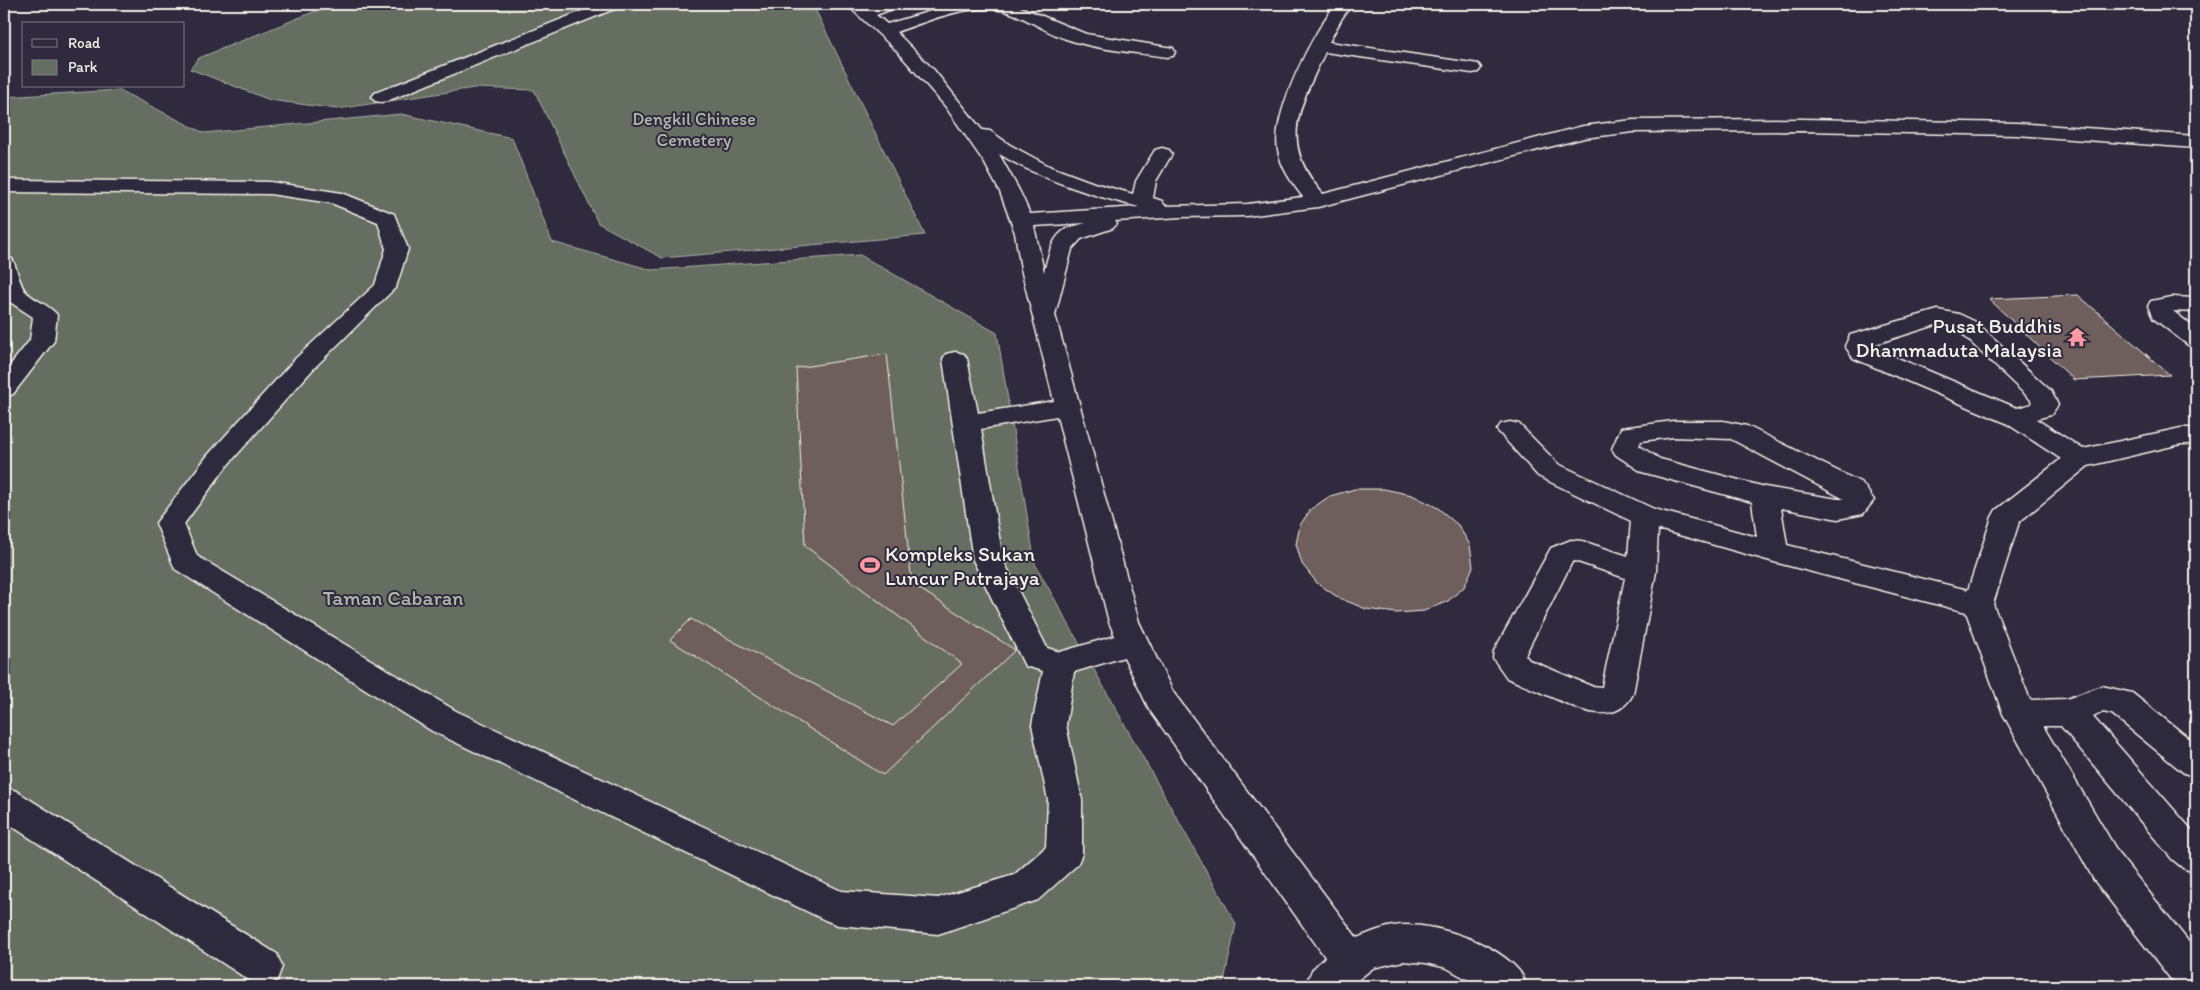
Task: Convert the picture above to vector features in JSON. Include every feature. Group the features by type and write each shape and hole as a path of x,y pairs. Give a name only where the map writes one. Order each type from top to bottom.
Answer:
{"street":[{"path":"381,97 613,4"},
{"path":"859,8 891,4"},
{"path":"886,30 940,13 979,4 995,4 1009,8 1046,26 1071,35 1167,52"},
{"path":"1318,201 1301,184 1292,167 1286,144 1286,124 1291,107 1319,46 1344,4"},
{"path":"859,8 886,30 963,118 997,167 1022,221 1032,269 1124,622 1160,700 1338,973 1383,945 1421,943 1460,953 1497,976 1507,986"},
{"path":"1319,46 1472,68"},
{"path":"963,118 1002,149 1026,164 1094,189 1181,211"},
{"path":"1022,221 1181,211 1247,210 1318,201 1583,132 1633,126 1793,124 2017,130 2098,133 2196,142"},
{"path":"1142,202 1146,181 1162,154"},
{"path":"4,186 270,188 335,197 387,218 397,249 385,287 299,370 217,461 170,523 185,562 444,721 838,908 938,916 1025,888 1064,854 1065,800 1049,725 1060,664"},
{"path":"1045,314 1061,248 1073,234 1099,225 1181,211"},
{"path":"4,264 15,295 45,315 42,341 4,390"},
{"path":"2196,305 2171,304 2159,306 2161,313 2196,340"},
{"path":"2015,417 2042,409 2045,405 2042,397 1968,327 1952,319 1938,317 1858,340 1857,346 1862,353 2015,417 2078,459"},
{"path":"954,359 967,422 988,560 1036,657 1060,664 1134,642"},
{"path":"967,422 1069,406"},
{"path":"1673,428 1738,432 1852,490 1860,500 1853,507 1838,508 1765,496 1651,466 1625,449 1630,434 1673,428"},
{"path":"1510,430 1548,470 1645,516 1774,552 1978,604"},
{"path":"2196,436 2181,436 2078,459 2006,517 1978,604 2019,714 2106,868 2196,981"},
{"path":"1765,496 1774,552"},
{"path":"1641,572 1582,551 1571,550 1561,555 1510,651 1509,658 1518,669 1588,699 1608,702 1617,694 1641,572 1645,516"},
{"path":"2019,714 2069,712 2102,699 2121,702 2196,763"},
{"path":"2069,712 2185,848 2196,857"},
{"path":"4,802 263,967"}],"green space":[{"name":"Dengkil Chinese Cemetery","path":"333,4 808,4 815,9 925,235 662,258 598,223 534,90 474,88 337,109 270,100 190,69 199,58"},
{"name":"Taman Cabaran","path":"119,90 204,133 401,114 512,138 552,242 652,270 860,255 997,333 1035,564 1236,924 1223,986 4,986 4,97"}],"building":[{"name":"Pusat Buddhis Dhammaduta Malaysia","path":"2078,295 2170,375 2074,380 1989,299"},
{"name":"Kompleks Sukan Luncur Putrajaya","path":"887,354 912,584 1015,650 883,775 670,640 691,619 893,726 962,664 805,546 796,368"},
{"path":"1355,489 1384,489 1412,495 1438,508 1458,525 1470,545 1473,567 1464,587 1448,601 1424,611 1396,613 1366,609 1339,598 1317,583 1302,564 1296,544 1300,525 1311,509 1330,496"}],"place":[{"name":"Pusat Buddhis Dhammaduta Malaysia","path":"2077,337"},
{"name":"Kompleks Sukan Luncur Putrajaya","path":"870,565"}]}
